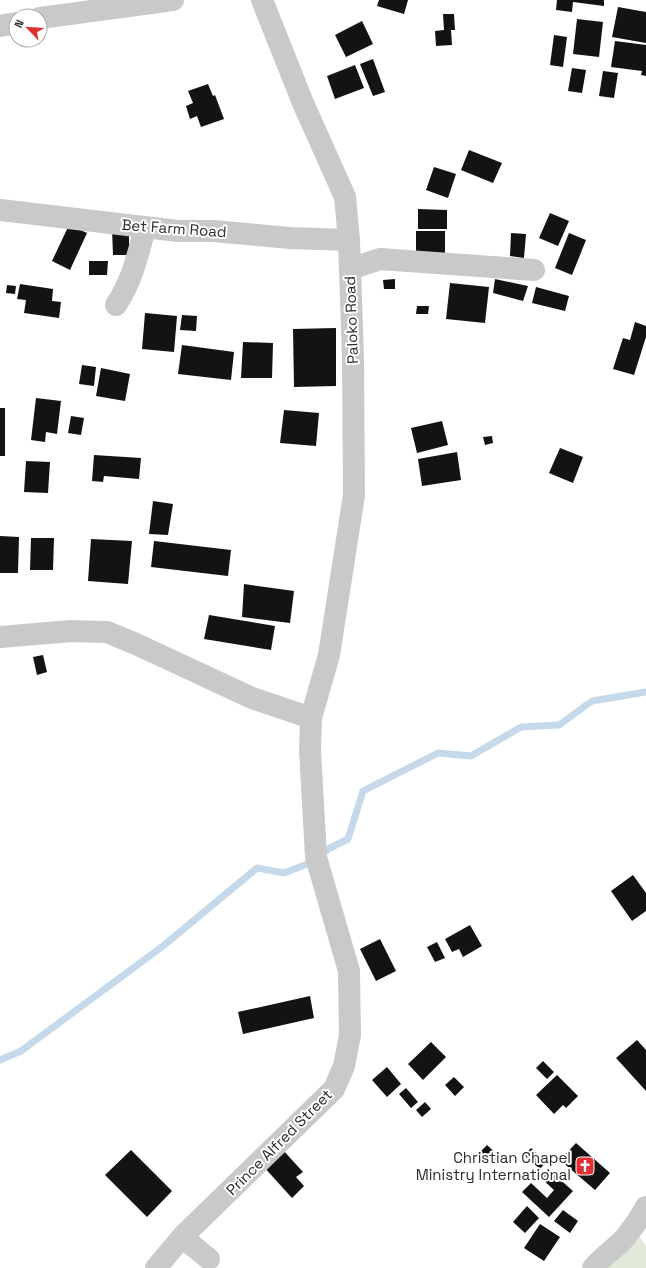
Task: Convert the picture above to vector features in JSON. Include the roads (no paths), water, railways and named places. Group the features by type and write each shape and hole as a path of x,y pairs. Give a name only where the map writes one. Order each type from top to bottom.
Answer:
{"street":[{"path":"48,17 173,0"},
{"name":"Paloko Road","path":"262,0 303,103 344,197 350,268 353,358 354,495 330,654 311,718"},
{"name":"Bet Farm Road","path":"0,210 178,231 213,231 290,238 348,240"},
{"path":"116,305 132,276 145,228"},
{"path":"350,268 380,259 534,270"},
{"path":"0,637 71,631 107,632 252,698 311,718"},
{"name":"Prince Alfred Street","path":"156,1268 182,1237 334,1088 344,1066 350,1035 349,971 319,866 310,750 311,718"},
{"path":"593,1268 643,1220"},
{"path":"182,1237 209,1260"}],"waterway":[{"path":"0,1060 21,1051 163,946 257,868 284,873 318,860 328,849 348,839 363,791 438,753 471,756 521,727 559,725 592,701 646,692"}],"place":[{"name":"Christian Chapel Ministry International","path":"585,1166"}]}
